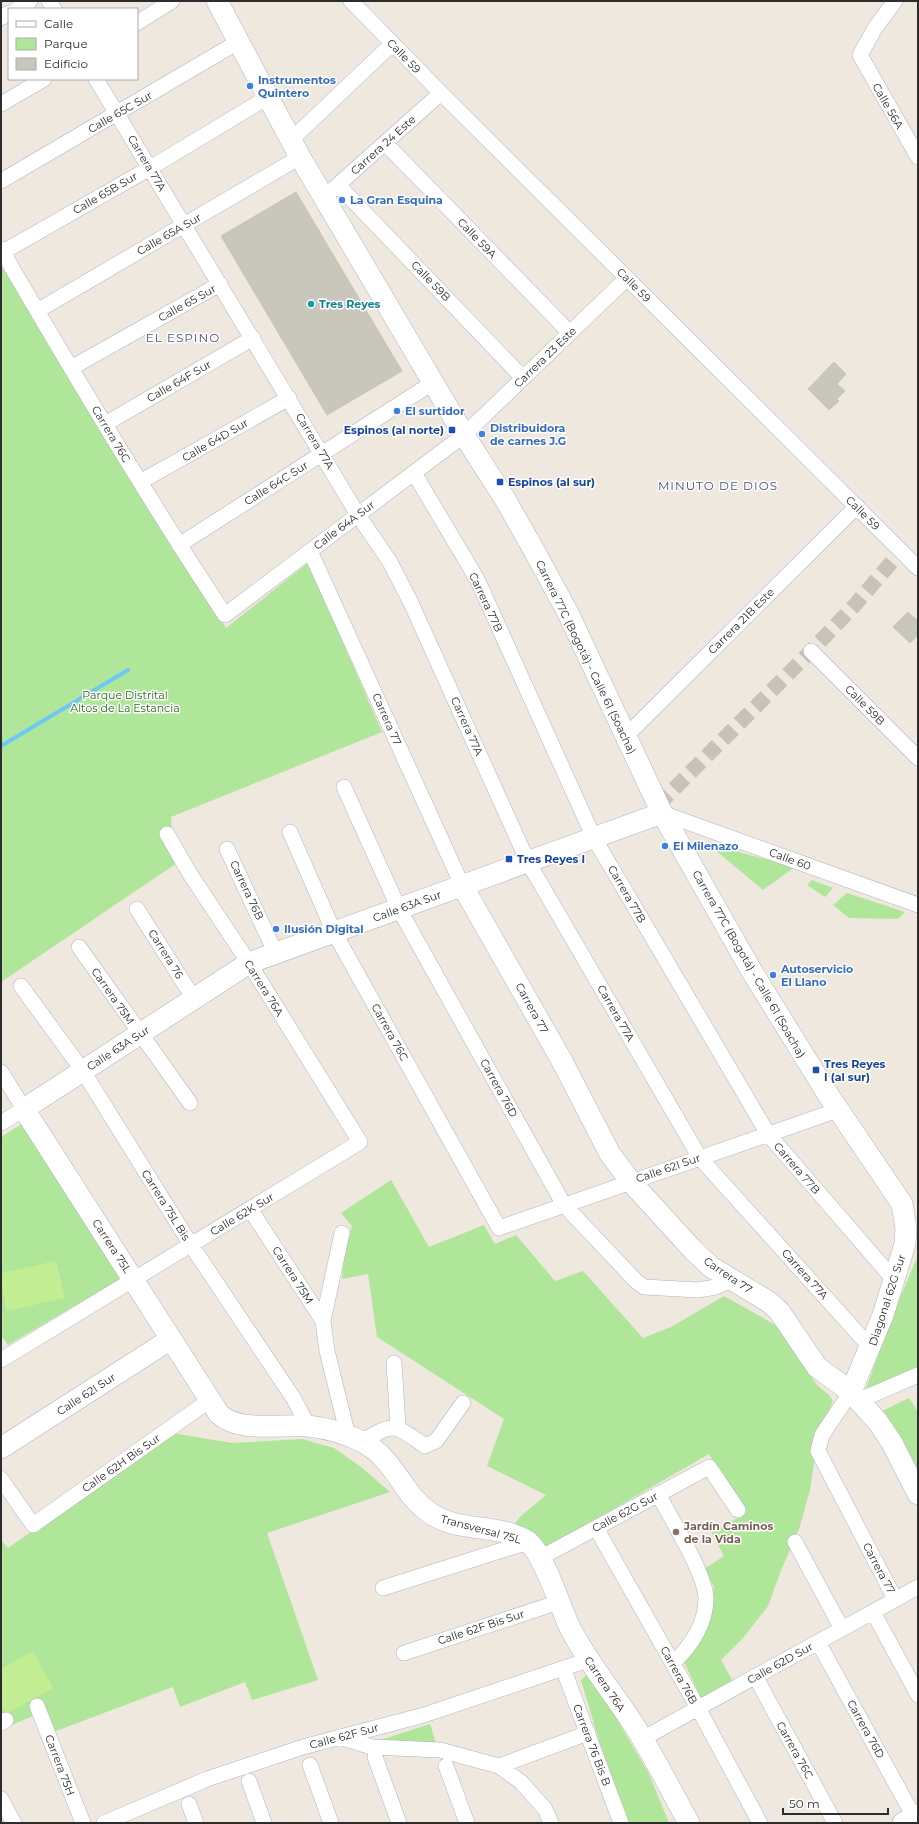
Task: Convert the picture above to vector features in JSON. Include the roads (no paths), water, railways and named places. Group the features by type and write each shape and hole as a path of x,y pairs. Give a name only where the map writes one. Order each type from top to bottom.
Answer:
{"street":[{"path":"19,8 30,1"},
{"path":"138,22 172,1"},
{"name":"Carrera 77C (Bogotá) - Calle 61 (Soacha)","path":"216,1 296,148 331,191 464,436 504,499 536,554 568,613 662,813 751,970 838,1110 902,1204"},
{"name":"Calle 59","path":"351,1 392,44 918,568"},
{"name":"Calle 56A","path":"895,1 875,28 860,55 918,156"},
{"name":"Calle 65C Sur","path":"1,181 238,42"},
{"name":"Calle 65A Sur","path":"37,311 184,224 296,148 392,44"},
{"path":"1,104 42,80"},
{"name":"Carrera 77A","path":"97,80 323,454 358,515 390,562 411,603 528,862 700,1158 871,1348"},
{"name":"Carrera 24 Este","path":"331,191 441,93"},
{"name":"Calle 65B Sur","path":"2,250 150,168 268,97"},
{"name":"Calle 59A","path":"385,143 570,333"},
{"name":"Calle 59B","path":"331,191 524,378"},
{"name":"Carrera 76C","path":"2,250 71,368 178,545 225,615"},
{"name":"Carrera 23 Este","path":"464,436 627,278"},
{"name":"Calle 65 Sur","path":"71,368 220,284"},
{"name":"Calle 64F Sur","path":"105,424 253,338"},
{"name":"Calle 64C Sur","path":"178,545 434,382"},
{"name":"Calle 64D Sur","path":"140,482 289,398"},
{"name":"Calle 64A Sur","path":"225,615 464,436"},
{"name":"Carrera 77B","path":"414,473 477,579 594,838 768,1134 894,1281"},
{"name":"Carrera 21B Este","path":"626,736 857,506"},
{"name":"Carrera 77","path":"310,551 462,885 562,1061 610,1154 631,1182 693,1250 712,1266 769,1302 779,1311 817,1368 856,1396 878,1422 892,1443 918,1494"},
{"name":"Calle 59B","path":"811,651 918,758"},
{"name":"Carrera 76D","path":"344,788 399,909 564,1205 636,1281 644,1287 698,1290 716,1287 732,1280"},
{"name":"Calle 63A Sur","path":"1,1123 249,963 662,813"},
{"name":"Calle 60","path":"662,813 918,905"},
{"name":"Carrera 76C","path":"290,832 334,932 499,1228"},
{"name":"Carrera 76A","path":"167,834 190,874 249,963 360,1142"},
{"name":"Carrera 76B","path":"227,849 276,954"},
{"name":"Carrera 76","path":"137,909 194,999"},
{"name":"Carrera 75M","path":"79,947 190,1103"},
{"name":"Carrera 75L Bis","path":"21,986 83,1071 191,1245 294,1399 308,1426"},
{"name":"Carrera 75L","path":"1,1072 224,1420"},
{"name":"Calle 62I Sur","path":"499,1228 838,1110"},
{"name":"Calle 62K Sur","path":"1,1360 360,1142"},
{"name":"Diagonal 62G Sur","path":"856,1396 894,1281 911,1243 906,1228 902,1204"},
{"name":"Carrera 75M","path":"250,1209 323,1321"},
{"path":"342,1233 323,1321 327,1351 355,1439 387,1428 398,1427 425,1446 436,1441 463,1403"},
{"name":"Calle 62I Sur","path":"1,1448 171,1339"},
{"path":"394,1362 398,1427"},
{"path":"856,1396 918,1376"},
{"name":"Carrera 77","path":"856,1396 822,1435 818,1451 895,1600"},
{"name":"Calle 62H Bis Sur","path":"1,1479 33,1525 210,1400"},
{"name":"Transversal 75L","path":"224,1420 238,1425 308,1426 355,1439 375,1449 387,1461 410,1495 430,1514 443,1520 507,1533 534,1550"},
{"name":"Calle 62G Sur","path":"383,1588 534,1550 596,1528 709,1467 738,1510"},
{"path":"658,1494 697,1568 704,1585 706,1600 694,1640 686,1651 673,1663"},
{"name":"Carrera 76B","path":"596,1528 673,1663 760,1823"},
{"path":"795,1542 842,1629"},
{"name":"Carrera 76A","path":"534,1550 569,1626 588,1660 642,1739 689,1823"},
{"name":"Calle 62D Sur","path":"642,1739 918,1587"},
{"name":"Calle 62F Bis Sur","path":"404,1653 559,1602"},
{"path":"873,1612 918,1694"},
{"name":"Carrera 76D","path":"818,1642 910,1820"},
{"name":"Calle 62F Sur","path":"104,1823 207,1779 303,1747 424,1715 588,1660"},
{"name":"Carrera 76 Bis B","path":"563,1668 621,1823"},
{"name":"Carrera 76C","path":"755,1676 835,1823"},
{"name":"Carrera 75H","path":"37,1706 83,1823"},
{"path":"499,1766 588,1733"},
{"path":"339,1737 372,1747 440,1750 499,1766 521,1782 545,1809 551,1823"},
{"path":"375,1757 399,1823"},
{"path":"310,1765 331,1823"},
{"path":"446,1766 467,1823"},
{"path":"249,1781 264,1823"},
{"path":"1,1800 14,1823"},
{"path":"189,1804 196,1823"}],"waterway":[{"path":"1,746 128,670"}],"tunnel":[{"path":"658,805 811,651 854,606 901,551"}],"place":[{"name":"Instrumentos Quintero","path":"250,86"},
{"name":"La Gran Esquina","path":"342,200"},
{"name":"Tres Reyes","path":"311,304"},
{"name":"El surtidor","path":"397,411"},
{"name":"Espinos (al norte)","path":"452,430"},
{"name":"Distribuidora de carnes J.G","path":"482,434"},
{"name":"Espinos (al sur)","path":"500,482"},
{"name":"El Milenazo","path":"665,846"},
{"name":"Tres Reyes I","path":"509,859"},
{"name":"Ilusión Digital","path":"276,929"},
{"name":"Autoservicio El Llano","path":"773,975"},
{"name":"Tres Reyes I (al sur)","path":"816,1070"},
{"name":"Jardín Caminos de la Vida","path":"676,1532"}],"district":[{"name":"EL ESPINO","path":"183,337"},
{"name":"MINUTO DE DIOS","path":"718,485"}],"park label":[{"name":"Parque Distrital Altos de La Estancia","path":"125,701"}]}
